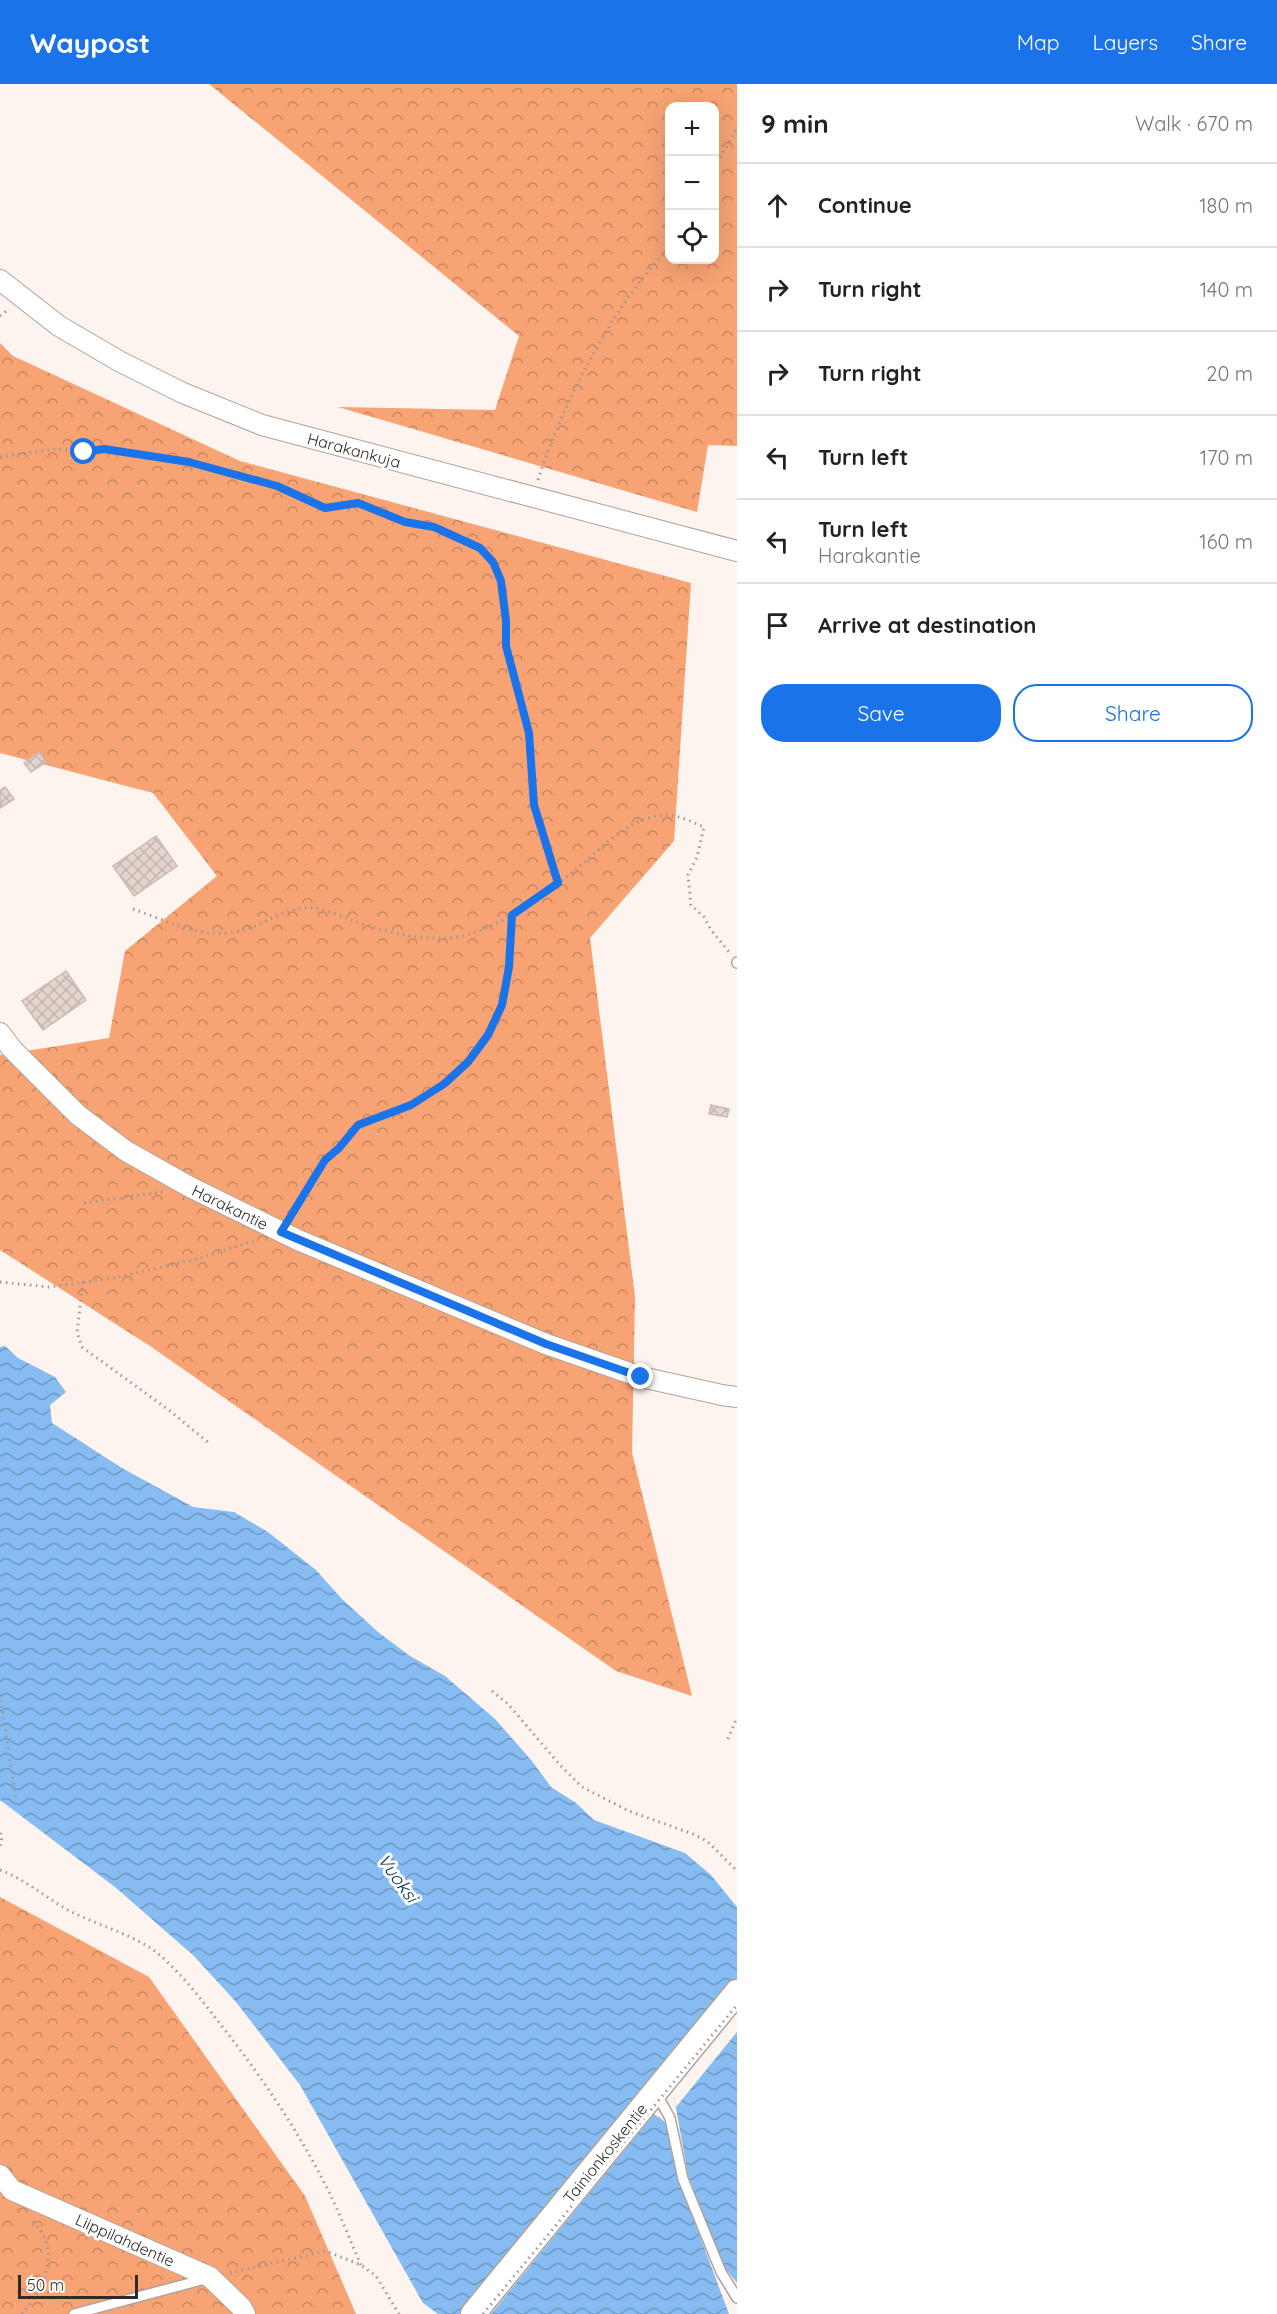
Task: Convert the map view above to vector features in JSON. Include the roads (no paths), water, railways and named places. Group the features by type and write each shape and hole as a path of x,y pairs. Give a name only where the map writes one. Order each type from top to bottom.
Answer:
{"street":[{"name":"Harakankuja","path":"0,280 59,326 119,361 183,393 262,425 737,551"},
{"name":"Harakantie","path":"0,1033 12,1049 78,1115 126,1151 190,1187 281,1232 546,1344 641,1377 737,1397"},
{"name":"Tainionkoskentie","path":"473,2314 737,1992"},
{"name":"Liippilahdentie","path":"0,2175 12,2190 210,2277 241,2307 245,2314"}],"lane":[{"path":"655,2091 670,2118 687,2189 721,2272 737,2298"},
{"path":"74,2314 210,2277"}],"water":[{"name":"Vuoksi","path":"5,1346 18,1358 55,1377 66,1392 50,1405 52,1423 122,1468 193,1507 234,1512 268,1532 316,1570 342,1599 378,1632 410,1656 445,1676 495,1719 532,1761 551,1787 576,1803 594,1820 685,1853 711,1875 737,1907 737,2283 722,2264 688,2175 674,2097 658,2116 669,2126 679,2180 729,2314 438,2314 423,2303 300,2085 236,2002 194,1956 115,1887 0,1800 0,1347"}]}
